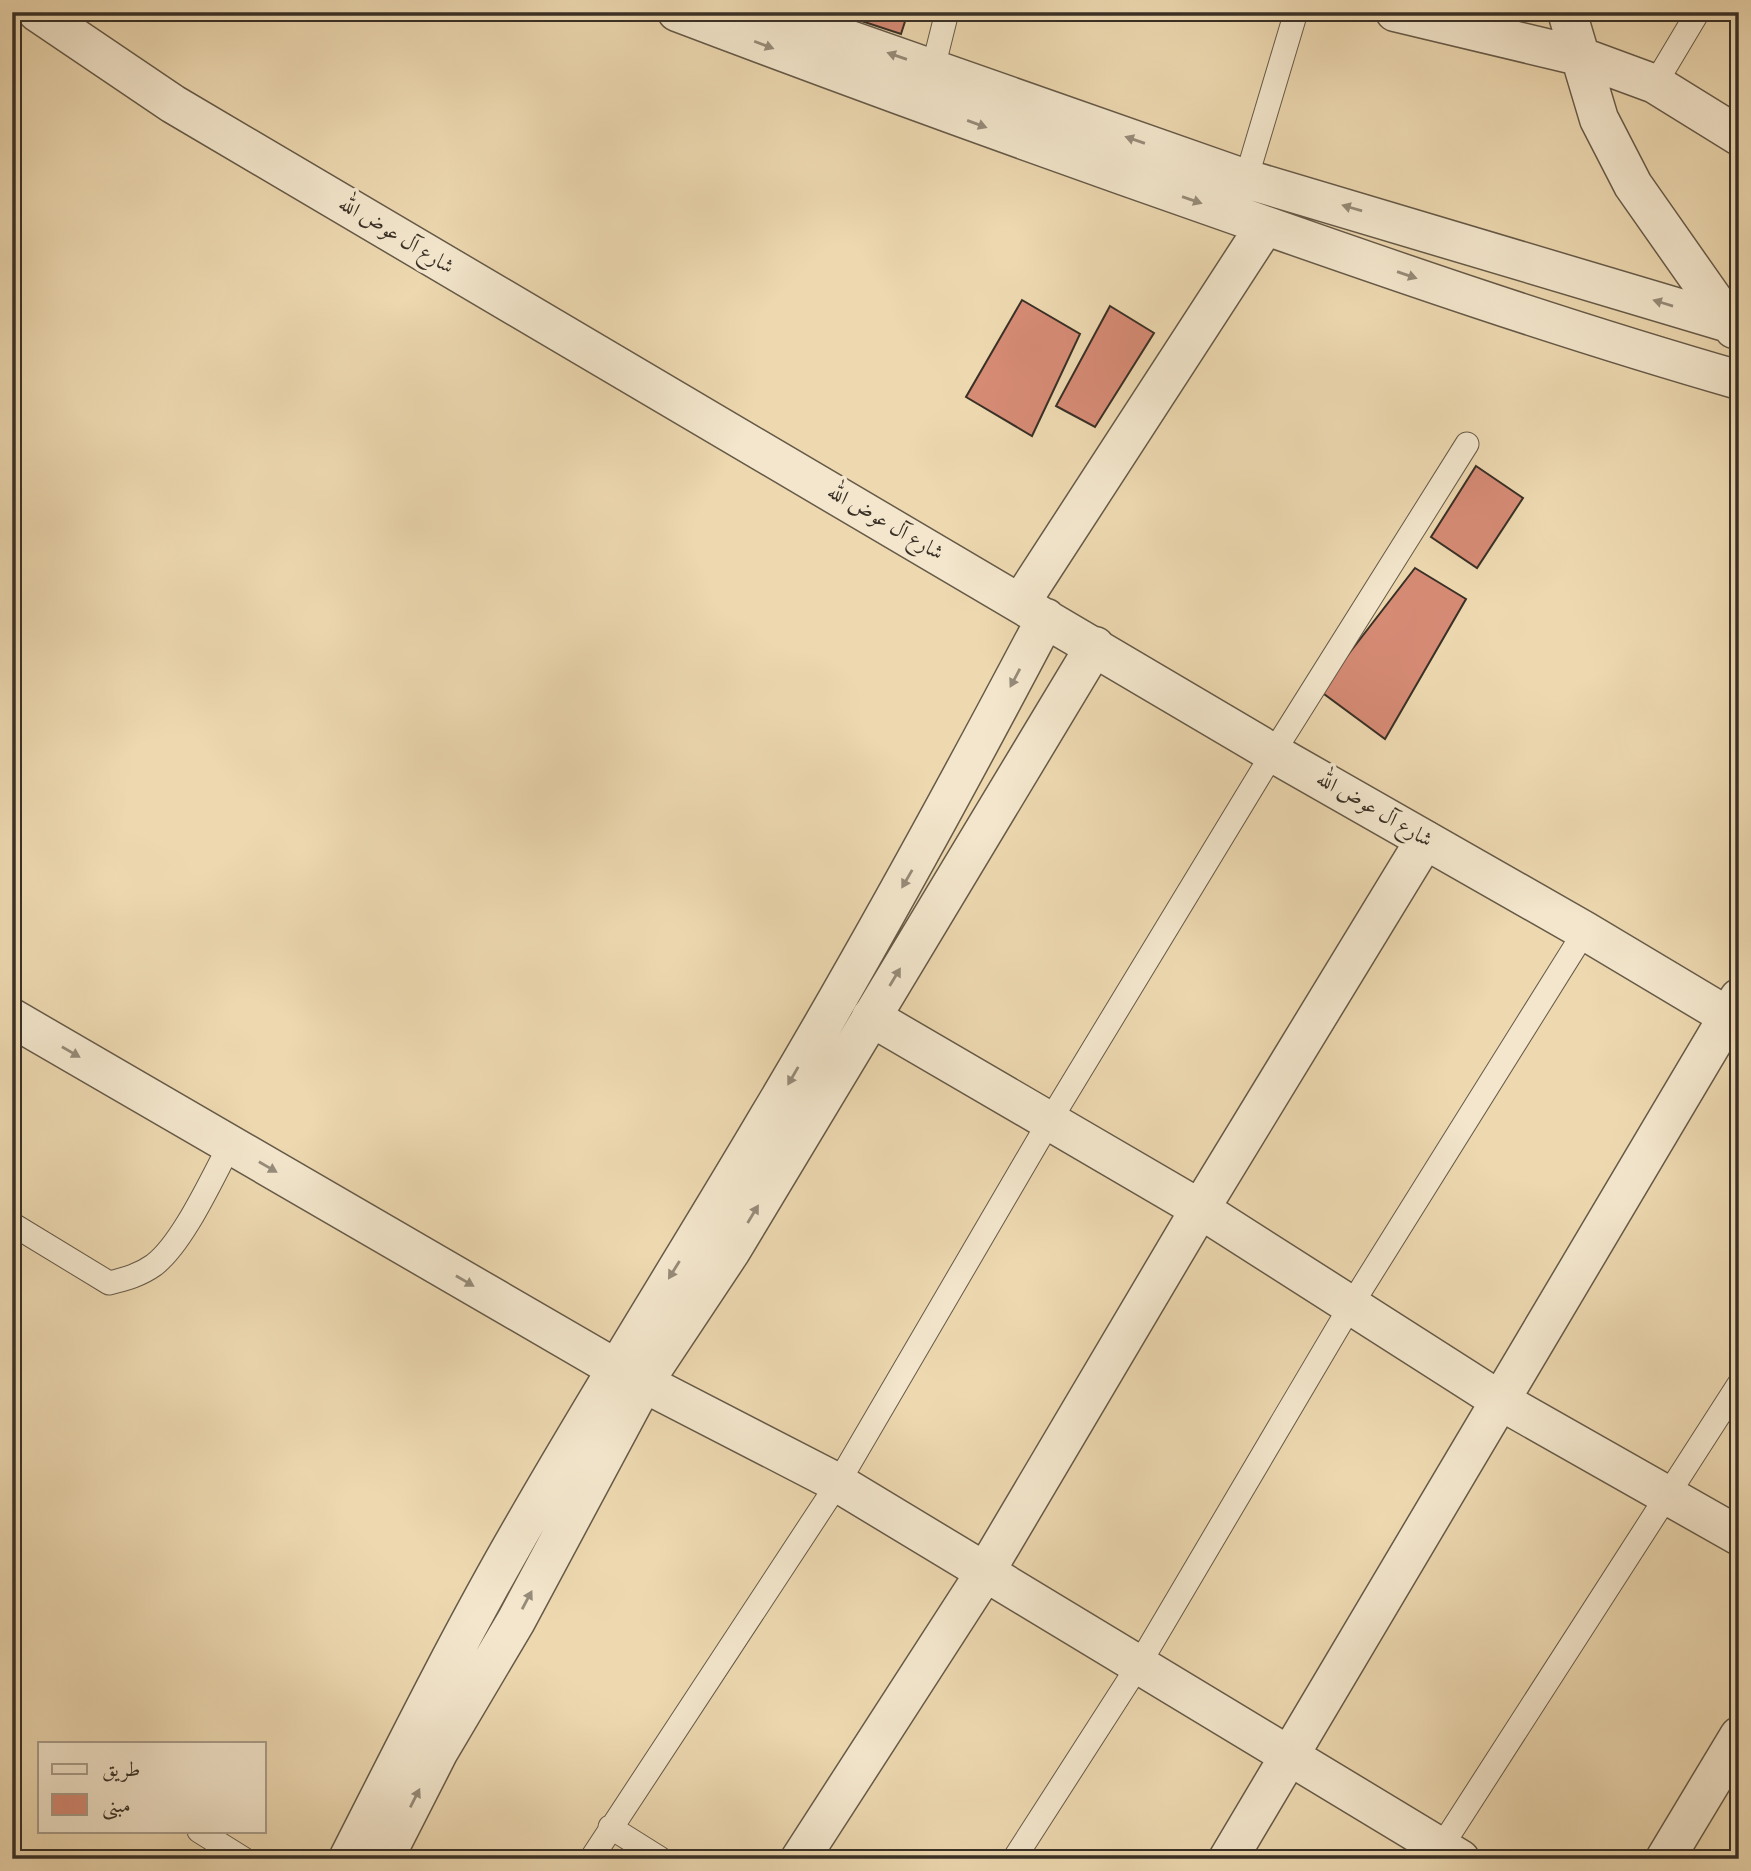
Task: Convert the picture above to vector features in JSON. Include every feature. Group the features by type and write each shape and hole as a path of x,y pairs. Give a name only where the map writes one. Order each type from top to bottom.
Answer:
{"street":[{"path":"12,21 35,12"},
{"name":"شارع آل عوض الله","path":"35,12 173,104 1273,753 1585,931 1735,1012"},
{"path":"677,12 986,127 1265,226 1592,338 1739,380"},
{"path":"770,12 1246,179 1735,320"},
{"path":"1395,12 1579,56 1655,84 1739,136"},
{"path":"1567,12 1600,119 1633,185 1735,320"},
{"path":"348,1859 457,1646 630,1375 937,825 1033,610 1265,226"},
{"path":"383,1859 439,1751 516,1621 630,1375 731,1251 1095,646"},
{"path":"800,1859 984,1574 1200,1209 1425,840"},
{"path":"1228,1859 1499,1400 1735,1012"},
{"path":"871,1017 1200,1209 1499,1400 1739,1536"},
{"path":"12,1018 630,1375 838,1483 984,1574 1290,1756 1445,1855"},
{"path":"1665,1859 1739,1736"}],"lane":[{"path":"933,68 947,12"},
{"path":"1246,179 1296,12"},
{"path":"1655,84 1698,12"},
{"path":"591,1859 838,1483 1049,1122 1273,753 1467,444"},
{"path":"1014,1859 1138,1666 1350,1307 1585,931"},
{"path":"12,1224 109,1283 132,1278 156,1264 189,1220 230,1144"},
{"path":"1445,1855 1739,1384"},
{"path":"610,1827 660,1859"},
{"path":"201,1832 244,1859"}],"building":[{"path":"834,12 908,12 901,34"},
{"path":"1022,300 1080,334 1032,436 966,397"},
{"path":"1110,306 1154,333 1095,427 1056,406"},
{"path":"1476,466 1523,498 1477,568 1431,537"},
{"path":"1415,568 1466,599 1385,739 1320,691"}]}
